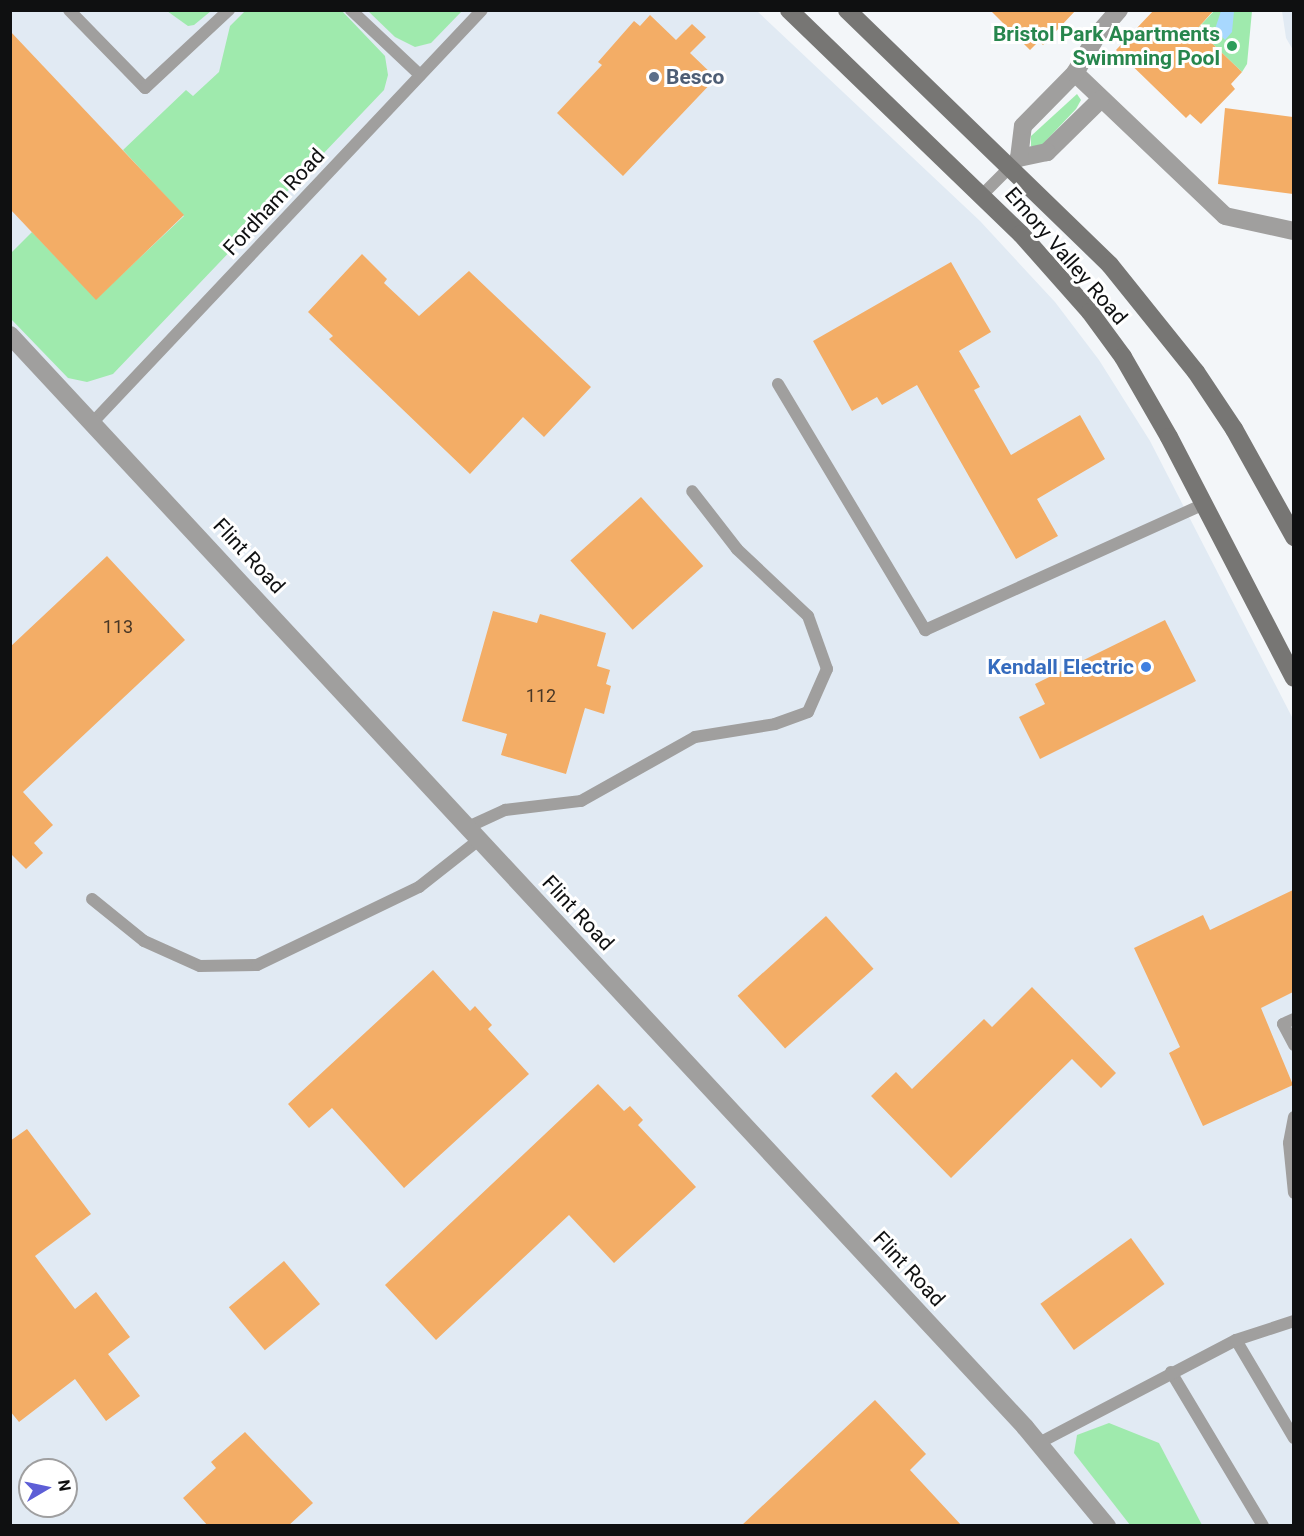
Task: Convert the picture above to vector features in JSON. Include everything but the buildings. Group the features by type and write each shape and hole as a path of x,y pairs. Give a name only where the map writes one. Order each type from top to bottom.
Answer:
{"main road":[{"name":"Emory Valley Road","path":"789,10 982,195 1090,312 1123,357 1206,503 1293,678"},
{"name":"Emory Valley Road","path":"847,10 1015,162 1110,265 1196,372 1234,429 1293,537"}],"street":[{"path":"1101,99 1047,152 1015,162 1023,126 1075,73 1098,34 1119,10"},
{"path":"1075,73 1225,216 1293,231"},
{"name":"Flint Road","path":"10,336 94,421 1039,1443 1107,1526"}],"lane":[{"path":"69,10 145,88 229,10"},
{"path":"351,10 420,75"},
{"name":"Fordham Road","path":"94,421 482,10"},
{"path":"982,195 1015,162"},
{"path":"778,384 925,630 1206,503"},
{"path":"92,899 144,941 200,966 257,965 418,887 474,833 505,810 581,801 695,737 775,724 808,712 827,669 808,616 737,549 692,491"},
{"path":"1293,1019 1283,1024 1293,1045"},
{"path":"1293,1117 1289,1143 1293,1193"},
{"path":"1039,1443 1236,1340 1293,1321"},
{"path":"1236,1340 1293,1438"},
{"path":"1171,1372 1263,1526"}],"shaded area":[{"path":"10,11 757,11 980,221 1055,302 1099,360 1150,441 1293,719 1293,1525 11,1525"},
{"path":"1282,11 1293,11 1293,50 1286,38"}],"green space":[{"path":"167,11 211,11 194,25 188,26"},
{"path":"245,11 342,11 385,56 388,75 384,90 113,374 87,382 68,378 11,319 11,253 32,232 96,299 184,216 123,150 186,90 193,96 219,72 230,26"},
{"path":"368,11 462,11 431,43 415,47 395,37"},
{"name":"Bristol Park Apartments Swimming Pool","path":"1214,11 1252,11 1247,64 1242,72 1197,29"},
{"path":"1077,94 1081,100 1076,109 1040,147 1031,146 1031,136"},
{"path":"1109,1423 1159,1443 1202,1525 1130,1525 1074,1453 1077,1435"}],"water":[{"path":"1221,11 1234,11 1232,32 1225,40 1215,29"}],"place":[{"name":"Bristol Park Apartments Swimming Pool","path":"1232,46"},
{"name":"Besco","path":"654,77"},
{"name":"Kendall Electric","path":"1146,667"}]}
